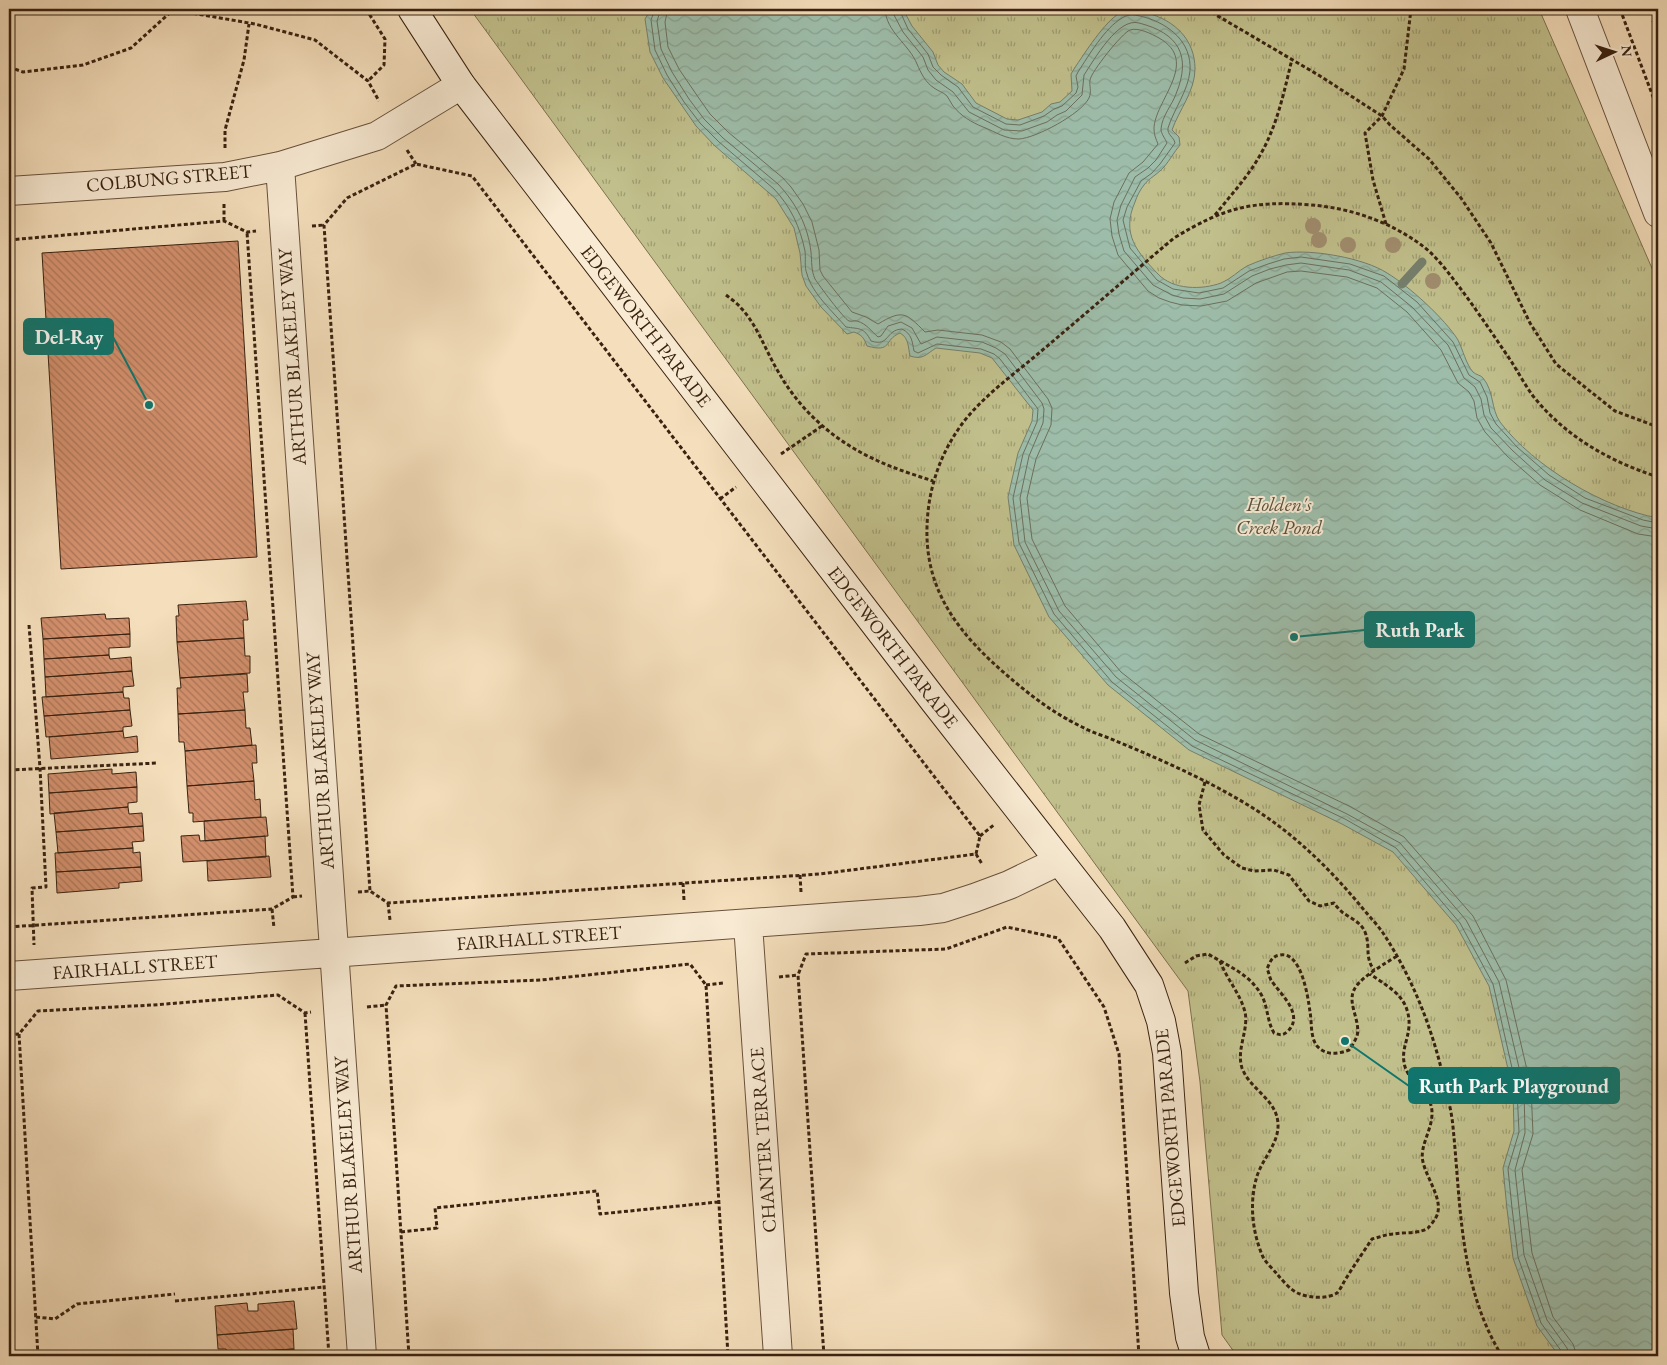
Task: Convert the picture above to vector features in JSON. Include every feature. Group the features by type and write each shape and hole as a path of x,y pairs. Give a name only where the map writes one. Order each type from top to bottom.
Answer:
{"street":[{"name":"EDGEWORTH PARADE","path":"412,9 461,85 935,702 1112,928 1149,985 1161,1021 1168,1053 1184,1293 1190,1337 1196,1356"},
{"path":"1580,9 1658,214"},
{"name":"COLBUNG STREET","path":"9,191 224,177 280,166 377,136 461,85"},
{"name":"ARTHUR BLAKELEY WAY","path":"280,166 362,1356"},
{"name":"FAIRHALL STREET","path":"9,976 748,924 943,908 1008,884 1059,860"},
{"name":"CHANTER TERRACE","path":"748,924 778,1356"}],"path":[{"path":"9,67 23,72 83,65 131,48 174,9 315,40 368,81 416,164 472,176 980,836 976,854 820,874 388,904 370,891 324,225 347,198 416,164"},
{"path":"366,9 385,39 384,65 368,81"},
{"path":"1206,9 1292,59 1382,116 1429,159 1461,198 1491,243 1530,323 1556,364 1615,411 1658,428"},
{"path":"1386,224 1372,180 1365,133 1382,116 1404,69 1411,9"},
{"path":"1620,9 1658,110"},
{"path":"225,130 244,60 248,24"},
{"path":"1214,217 1259,158 1281,105 1292,59"},
{"path":"1502,1356 1492,1340 1475,1297 1466,1259 1455,1167 1453,1124 1437,1051 1424,1014 1397,956 1380,930 1335,875 1283,828 1205,782 1064,718 1026,692 977,649 960,629 944,604 933,578 926,543 933,481 942,458 964,421 1000,386 1174,238 1197,224 1230,210 1259,204 1288,203 1339,208 1373,218 1421,244 1447,271 1475,306 1533,395 1558,422 1595,451 1634,470 1658,477 1658,472"},
{"path":"9,240 224,221 247,232 294,897 272,909 9,927"},
{"path":"726,295 741,308 755,327 779,375 802,405 822,426 853,448 878,461 933,481"},
{"path":"30,625 46,887 32,888"},
{"path":"9,770 158,763"},
{"path":"1205,782 1199,805 1203,830 1224,855 1242,868 1254,871 1274,870 1289,875 1310,901 1320,906 1334,903 1342,912 1356,920 1365,930 1368,945 1368,962 1374,970"},
{"path":"824,1356 798,975 806,954 946,949 1007,927 1058,938 1104,1006 1119,1054 1139,1356"},
{"path":"1185,963 1196,956 1208,954 1246,975 1262,996 1269,1025 1274,1033 1281,1035 1286,1034 1290,1028 1293,1016 1289,1003 1271,979 1267,969 1272,959 1280,955 1289,956 1296,962 1300,970 1316,1045 1325,1052 1337,1054 1349,1050 1357,1036 1358,1022 1352,1003 1354,990 1374,970 1397,956"},
{"path":"1220,961 1245,1013 1245,1028 1240,1047 1242,1068 1256,1089 1273,1105 1278,1123 1277,1140 1265,1157 1257,1177 1252,1208 1254,1230 1264,1259 1284,1282 1300,1294 1322,1298 1337,1292 1372,1239 1393,1234 1416,1232 1428,1228 1436,1218 1440,1207 1422,1160 1432,1113 1429,1098 1410,1075 1404,1063 1405,1047 1410,1028 1407,1009 1399,995 1370,974"},
{"path":"409,1356 386,1006 396,986 541,980 690,964 706,985 728,1356"},
{"path":"9,1036 19,1034 38,1011 153,1005 278,995 304,1013 329,1356"},
{"path":"19,1034 38,1356"},
{"path":"400,1232 437,1228 435,1208 597,1192 600,1214 718,1202"},
{"path":"175,1301 324,1287"},
{"path":"35,1316 54,1319 77,1304 175,1294"}],"green space":[{"path":"470,9 1539,9 1658,282 1658,1356 1237,1356 1222,1335 1200,1082 1188,991"}],"water":[{"name":"Holden's Creek Pond","path":"651,9 903,9 912,26 933,52 938,65 944,72 962,84 976,103 1007,119 1018,120 1042,112 1051,104 1060,102 1072,91 1071,74 1101,30 1114,17 1120,13 1130,11 1147,13 1166,20 1181,32 1187,40 1194,58 1195,69 1190,93 1172,130 1179,137 1180,145 1164,167 1143,187 1131,213 1130,224 1133,242 1158,274 1164,279 1180,286 1205,287 1225,281 1256,262 1285,253 1296,252 1338,256 1377,268 1416,294 1452,332 1458,340 1471,369 1487,383 1500,422 1531,455 1551,470 1593,495 1637,513 1658,518 1658,1356 1559,1356 1537,1326 1513,1258 1507,1209 1503,1168 1514,1131 1513,1091 1489,986 1456,925 1393,852 1342,824 1189,750 1108,685 1049,617 1014,545 1008,497 1018,453 1032,421 1033,410 992,358 980,353 936,348 921,357 910,356 907,340 900,333 884,347 875,348 867,346 861,336 854,332 847,334 821,307 806,286 802,275 800,253 794,228 776,199 715,146 696,126 663,78 650,52 645,19"}],"building":[{"path":"1654,9 1658,9 1658,18"},
{"path":"1658,18 1658,37 1652,21"},
{"path":"238,241 257,557 61,569 42,253"},
{"path":"246,601 248,620 243,620 244,638 177,642 176,616 179,616 178,605"},
{"path":"105,614 106,619 129,618 130,634 43,639 41,618"},
{"path":"130,634 130,647 109,648 109,655 44,659 43,639"},
{"path":"244,638 245,656 250,656 250,673 180,678 177,642"},
{"path":"109,655 110,659 131,657 132,671 45,677 44,659"},
{"path":"132,671 134,686 123,687 123,692 46,697 45,677"},
{"path":"247,674 248,692 243,692 245,710 178,714 177,688 181,688 180,678"},
{"path":"123,692 124,698 129,698 130,710 44,716 42,697"},
{"path":"130,710 132,726 123,727 123,731 46,737 44,716"},
{"path":"245,710 246,728 250,728 252,745 185,751 184,742 179,742 178,714"},
{"path":"123,731 124,738 137,736 138,752 51,759 49,737"},
{"path":"256,745 257,763 252,763 254,781 187,786 185,751"},
{"path":"112,769 112,774 136,772 137,787 49,793 48,774"},
{"path":"254,781 255,800 260,799 261,817 193,822 193,813 189,813 187,786"},
{"path":"137,787 137,802 128,803 128,807 50,814 49,793"},
{"path":"128,807 129,814 142,813 143,826 56,832 54,813"},
{"path":"266,817 268,836 205,841 204,821"},
{"path":"143,826 144,841 132,842 133,848 58,853 56,832"},
{"path":"199,835 200,841 265,836 266,857 183,862 181,836"},
{"path":"133,848 133,853 140,852 141,867 56,872 55,853"},
{"path":"269,856 271,877 208,881 207,861"},
{"path":"141,867 142,881 119,883 119,888 57,893 56,872"},
{"path":"294,1301 297,1329 217,1335 215,1306 247,1303 248,1311 258,1311 258,1304"},
{"path":"293,1329 294,1349 227,1353 226,1349 218,1349 217,1335"},
{"path":"294,1349 295,1356 227,1356 227,1353"}],"waterway":[{"path":"1402,284 1422,262"}],"place":[{"name":"Del-Ray","path":"149,405"},
{"name":"Ruth Park","path":"1294,637"},
{"name":"Ruth Park Playground","path":"1345,1041"}]}
